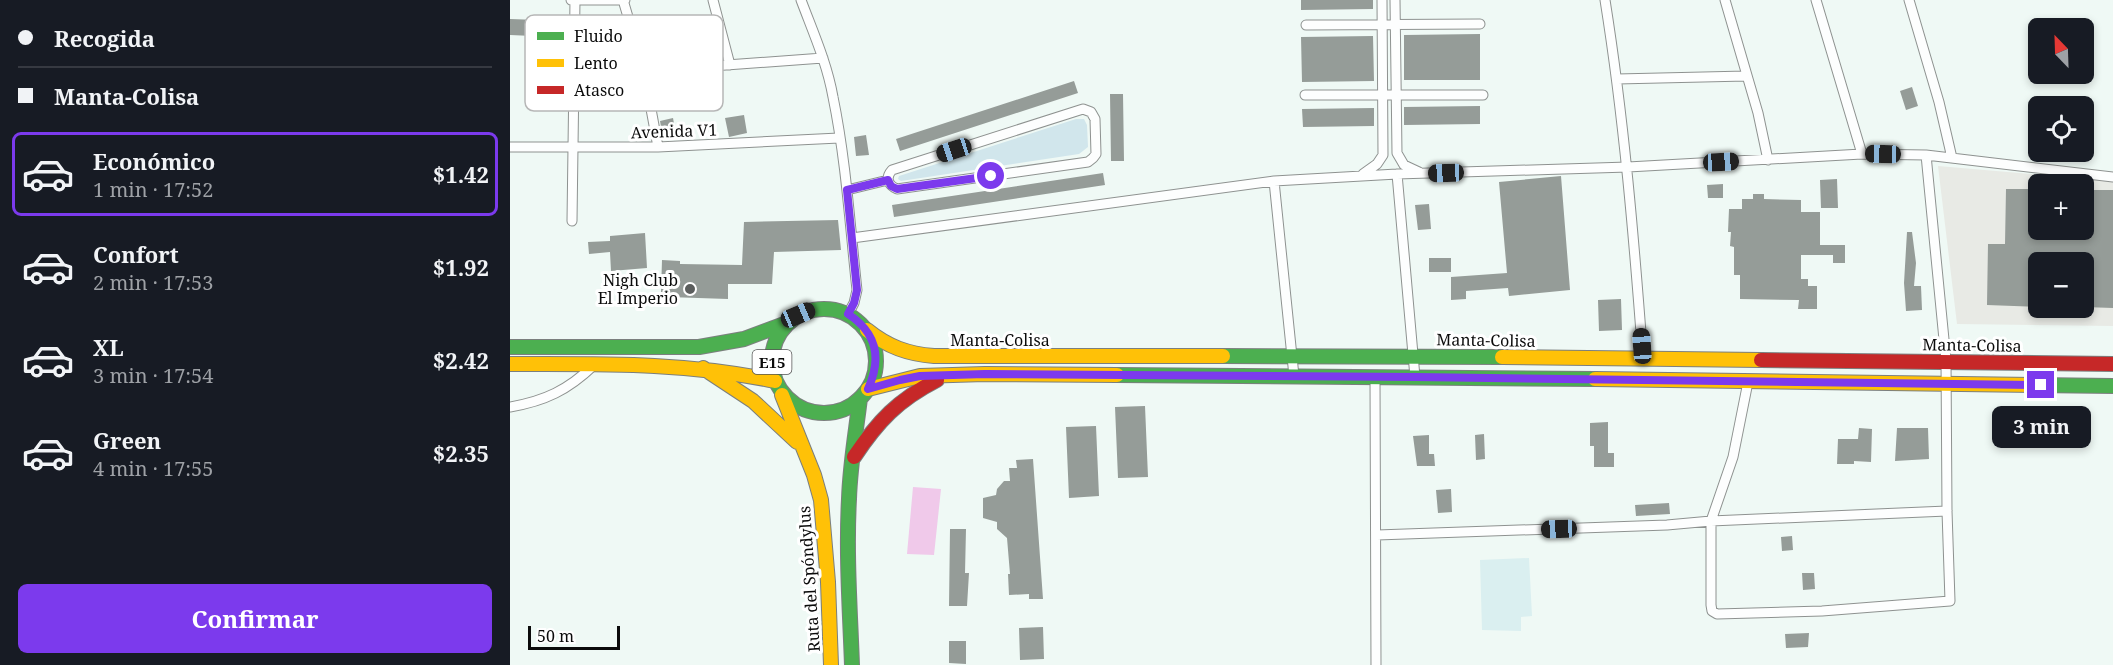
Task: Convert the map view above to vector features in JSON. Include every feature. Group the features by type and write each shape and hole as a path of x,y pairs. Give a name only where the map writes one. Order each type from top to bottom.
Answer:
{"main road":[{"path":"510,347 659,349 707,346 758,336 788,323 798,315 823,308 848,314 867,330 874,344 877,359 875,375 864,394 851,461 848,500 852,665"},
{"name":"E15","path":"788,323 778,335 772,350 771,366 777,385 790,401 803,409 818,413 833,412 848,407 864,394"},
{"name":"Manta-Colisa","path":"867,330 880,342 893,349 912,355 946,357 1414,356 1946,360 2113,364"},
{"path":"1801,360 1801,382"},
{"path":"510,364 703,368 738,372 777,385"},
{"path":"703,368 744,392 762,406 804,450"},
{"name":"Manta-Colisa","path":"864,394 900,380 946,375 1415,377 2113,386"},
{"path":"851,461 874,426 887,412 912,392 946,375"},
{"name":"Ruta del Spóndylus","path":"777,385 804,450 820,500 828,582 831,665"}],"street":[{"path":"573,0 624,0 628,15"},
{"path":"713,0 717,15"},
{"path":"801,0 823,58 833,96 847,190 857,290 848,314"},
{"path":"1358,176 1381,160 1383,141 1382,0"},
{"path":"1395,0 1397,153 1404,165 1423,173"},
{"path":"1605,0 1628,167 1643,359"},
{"path":"1725,0 1758,113 1768,160"},
{"path":"1816,0 1862,154"},
{"path":"1910,0 1939,102 1952,158"},
{"path":"1306,25 1480,24"},
{"path":"723,38 730,65"},
{"path":"723,65 823,58"},
{"path":"1617,79 1746,76"},
{"path":"1305,95 1483,95"},
{"path":"1086,109 1094,116 1096,154 1088,162 897,189 891,186 888,180 888,175 892,170 1078,110 1086,109"},
{"path":"572,221 573,111"},
{"path":"651,111 658,147"},
{"name":"Avenida V1","path":"510,147 658,147 839,138"},
{"path":"1383,141 1396,141"},
{"path":"852,238 1274,181 1397,174 1628,167 1862,154 1926,155 2113,177"},
{"path":"1748,382 1733,457 1711,521 1710,605 1712,611 1717,614 1822,611 1950,601 1946,360 1926,155"},
{"path":"1397,174 1415,377"},
{"path":"847,190 888,180"},
{"path":"1274,181 1294,376"},
{"path":"510,407 550,397 576,382 594,365"},
{"path":"1375,377 1376,665"},
{"path":"1377,535 1668,525 1711,521 1947,511"}],"shaded area":[{"path":"1076,119 1084,119 1087,125 1088,147 1079,154 901,181 898,179 899,176"},
{"path":"1938,166 2031,174 2028,174 2028,240 2094,240 2094,179 2113,181 2113,326 1957,324"},
{"path":"913,487 941,489 934,555 907,554"},
{"path":"1529,558 1532,616 1521,617 1521,631 1482,630 1480,560"}],"building":[{"path":"1301,0 1373,0 1373,9 1301,10"},
{"path":"510,19 525,20 525,36 510,35"},
{"path":"1480,34 1480,80 1404,80 1404,35"},
{"path":"1373,36 1374,81 1302,82 1301,37"},
{"path":"1074,81 1078,93 900,151 896,139"},
{"path":"1912,87 1918,106 1906,110 1900,91"},
{"path":"1110,94 1123,94 1124,161 1111,161"},
{"path":"1480,106 1480,124 1404,125 1404,107"},
{"path":"1374,108 1374,126 1303,127 1302,109"},
{"path":"744,115 747,133 729,137 725,118"},
{"path":"673,118 675,129 662,132 660,121"},
{"path":"866,135 869,155 856,156 854,137"},
{"path":"1103,173 1105,185 894,217 892,205"},
{"path":"1561,176 1570,290 1509,296 1508,288 1466,291 1466,299 1451,300 1451,277 1507,273 1499,182"},
{"path":"1837,179 1838,208 1821,208 1820,180"},
{"path":"1723,184 1723,198 1708,198 1707,185"},
{"path":"2006,189 2028,189 2028,240 2094,240 2094,190 2113,190 2113,308 2094,307 2094,252 2028,252 2028,307 1987,305 1988,244 2005,244"},
{"path":"1753,194 1764,194 1764,199 1801,200 1801,212 1820,212 1820,245 1845,245 1845,263 1833,263 1833,255 1801,255 1801,279 1808,279 1808,286 1817,286 1817,309 1798,309 1799,300 1740,299 1740,275 1734,275 1734,247 1730,246 1731,232 1728,232 1729,209 1742,209 1742,199 1753,199"},
{"path":"1429,204 1431,229 1418,230 1415,205"},
{"path":"838,220 841,250 774,252 772,284 728,284 728,299 668,297 661,292 662,260 680,261 680,264 742,265 744,222"},
{"path":"1907,232 1912,232 1916,263 1914,286 1921,286 1922,310 1906,311 1904,283"},
{"path":"645,233 647,268 611,271 610,252 589,254 588,242 610,241 610,236"},
{"path":"1429,258 1451,258 1451,272 1429,272"},
{"path":"1621,299 1622,330 1599,331 1598,300"},
{"path":"1145,406 1148,477 1118,478 1115,407"},
{"path":"1608,422 1608,453 1614,453 1614,467 1594,467 1594,446 1590,446 1590,423"},
{"path":"1096,426 1099,496 1069,498 1066,427"},
{"path":"1859,428 1872,429 1871,462 1854,461 1854,464 1837,464 1838,439 1858,439"},
{"path":"1897,428 1928,428 1929,459 1895,461"},
{"path":"1484,434 1485,459 1476,460 1475,435"},
{"path":"1429,435 1429,454 1434,454 1435,466 1417,466 1413,436"},
{"path":"1033,459 1043,599 1029,599 1029,594 1009,595 1007,538 997,529 997,522 983,518 983,498 996,495 997,489 1004,481 1010,481 1009,468 1017,468 1016,460"},
{"path":"1451,489 1452,512 1438,513 1436,490"},
{"path":"1669,503 1670,514 1636,516 1635,505"},
{"path":"950,529 966,529 965,573 969,573 967,606 949,606"},
{"path":"1792,536 1793,550 1782,551 1781,537"},
{"path":"1802,573 1814,573 1815,589 1803,590"},
{"path":"1043,627 1044,659 1020,660 1019,628"},
{"path":"1809,633 1808,647 1786,648 1785,634"},
{"path":"949,641 966,641 966,664 949,663"}],"traffic: fast":[{"path":"824,309 844,313 861,324 872,341 876,361 872,381 861,398 844,409 824,413 804,409 787,398 776,381 772,361 776,341 787,324 804,313 824,309"},
{"path":"510,347 699,347 744,339 787,323"},
{"path":"1223,356 1502,357"},
{"path":"1117,375 1595,379"},
{"path":"2035,385 2113,386"},
{"path":"852,665 848,520 860,398"}],"traffic: slow":[{"path":"867,330 899,349 934,356 1223,356"},
{"path":"1502,357 1761,360"},
{"path":"510,364 610,364 676,367 775,381"},
{"path":"703,368 753,401 797,442"},
{"path":"868,389 920,376 1117,375"},
{"path":"1595,379 2035,385"},
{"path":"782,395 814,475 821,500 828,582 831,665"}],"traffic: jam":[{"path":"1761,360 2113,364"},
{"path":"854,457 890,412 911,395 937,380"}],"place":[{"name":"Nigh Club El Imperio","path":"690,289"}],"route":[{"path":"991,176 897,189 891,186 888,180 847,190 857,290 852,309 848,314 867,330 874,344 877,359 875,375 868,389 920,376 985,374 2041,385"}]}
